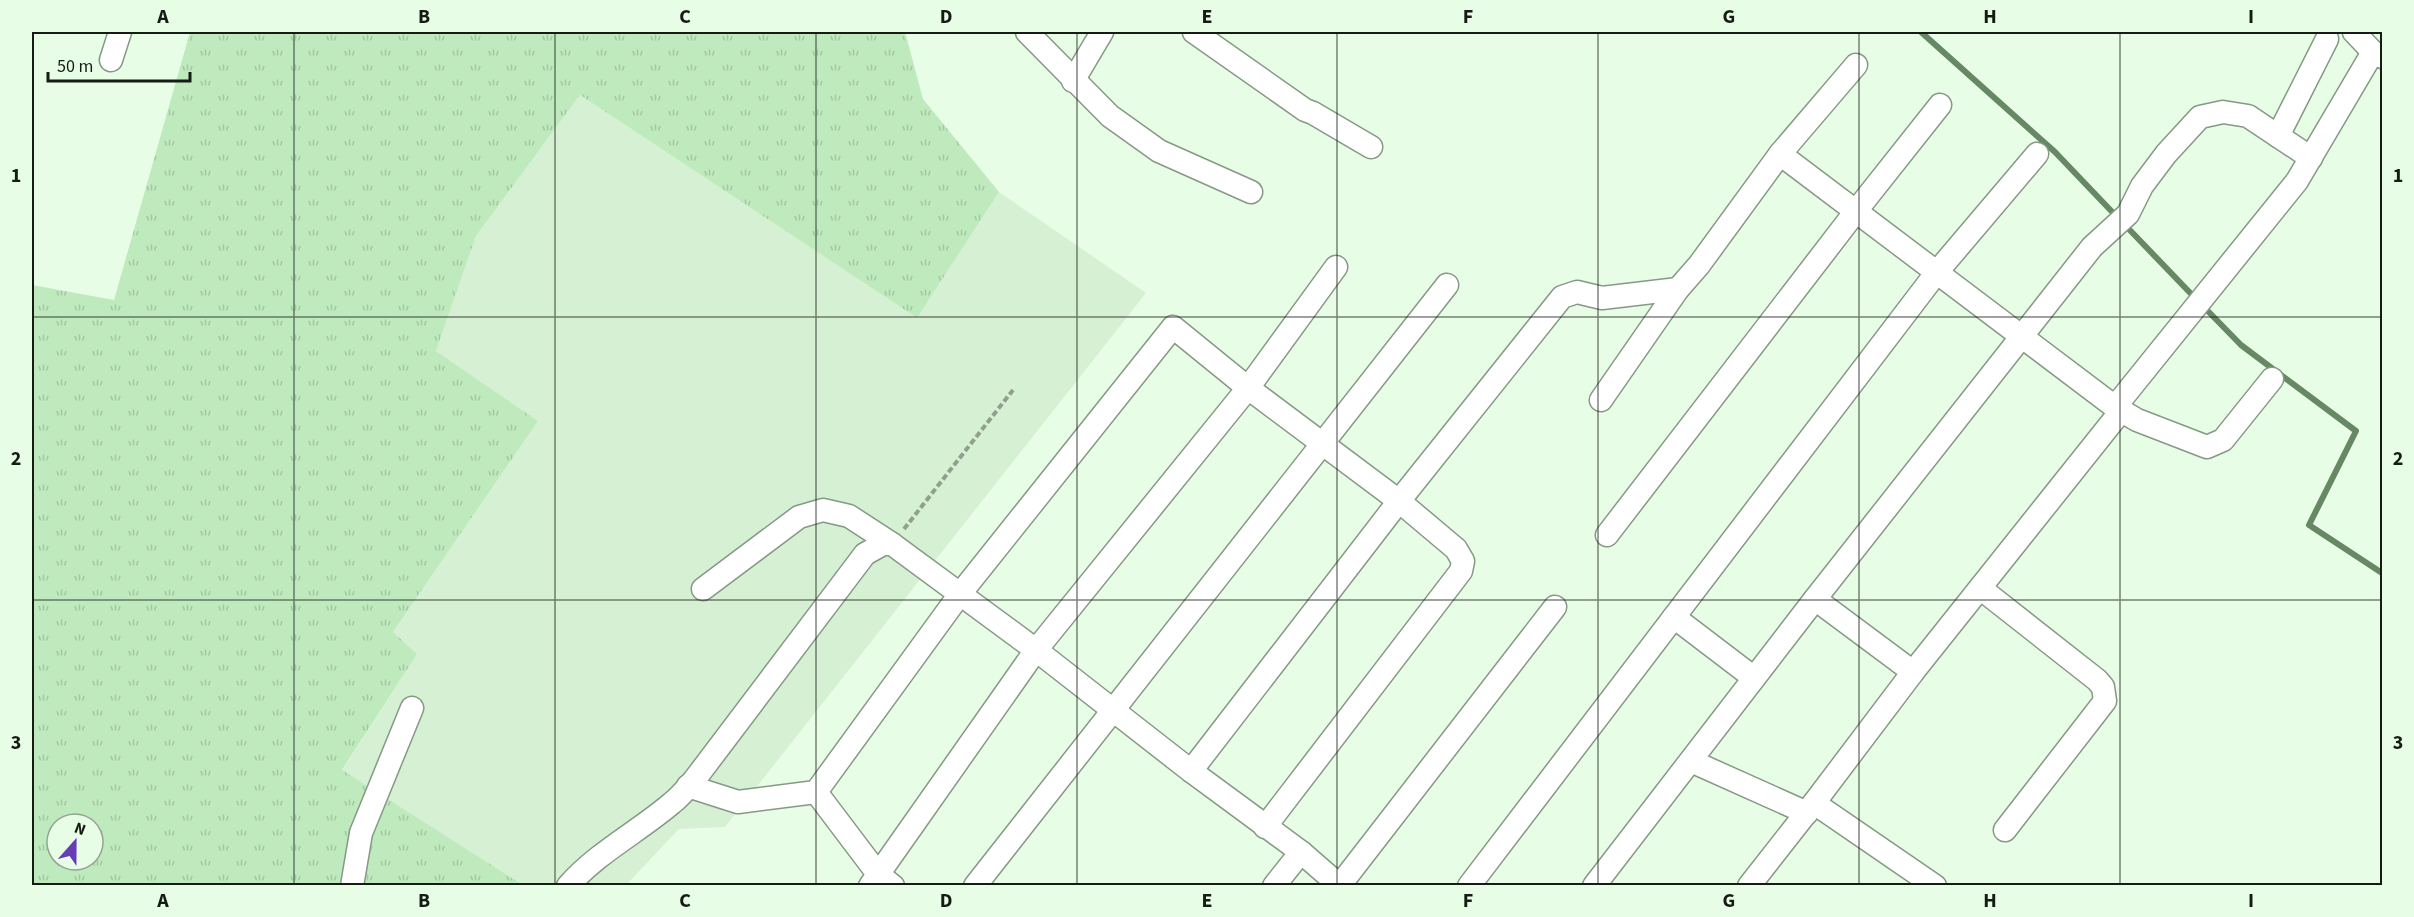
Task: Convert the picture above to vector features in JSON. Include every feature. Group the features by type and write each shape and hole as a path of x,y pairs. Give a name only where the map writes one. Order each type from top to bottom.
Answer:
{"street":[{"path":"111,60 120,32"},
{"path":"1027,32 1110,116 1160,151 1251,192"},
{"path":"1073,81 1102,32"},
{"path":"1194,32 1305,110 1371,147"},
{"path":"1749,885 1811,808 1913,672 2200,302 2297,181 2378,55 2354,32"},
{"path":"2278,136 2327,39"},
{"path":"1601,400 1678,289 1700,265 1780,154 1856,65"},
{"path":"1607,535 1940,105"},
{"path":"1594,885 2092,247 2122,219 2160,162 2200,117 2223,112 2248,116 2311,158"},
{"path":"1780,154 2118,409 2137,420 2207,447 2223,440 2272,379"},
{"path":"1469,885 1937,272 2037,154"},
{"path":"816,792 880,882 1036,650 1248,388 1336,267"},
{"path":"975,885 1447,285"},
{"path":"1191,771 1399,501 1562,297 1577,292 1602,298 1678,289"},
{"path":"688,786 738,802 816,792 960,594 1173,327 1248,388 1399,501 1456,549 1463,561 1461,571 1266,827"},
{"path":"703,589 799,517 823,510 849,516 892,544 1036,650 1191,771 1301,852 1340,885 1555,607"},
{"path":"568,885 624,838 675,801 865,554 883,544 892,544"},
{"path":"1980,588 2097,680 2103,687 2105,701 2005,830"},
{"path":"1815,599 1913,672"},
{"path":"1674,617 1754,678"},
{"path":"352,885 362,833 412,708"},
{"path":"1691,760 1811,808 1935,885"},
{"path":"1274,885 1301,852"}],"path":[{"path":"892,544 1013,390"}],"shaded area":[{"path":"580,95 917,318 999,192 1146,293 725,827 679,829 626,885 523,885 342,771 417,654 393,632 538,421 436,351 476,236"}],"green space":[{"path":"190,32 905,32 923,99 999,192 917,318 580,95 476,236 436,351 538,421 393,632 417,654 342,770 523,885 32,885 32,285 114,300"}],"waterway":[{"path":"1921,32 2055,152 2117,217"},
{"path":"2124,224 2196,299"},
{"path":"2203,306 2241,345 2356,431 2309,525 2382,573"}]}
